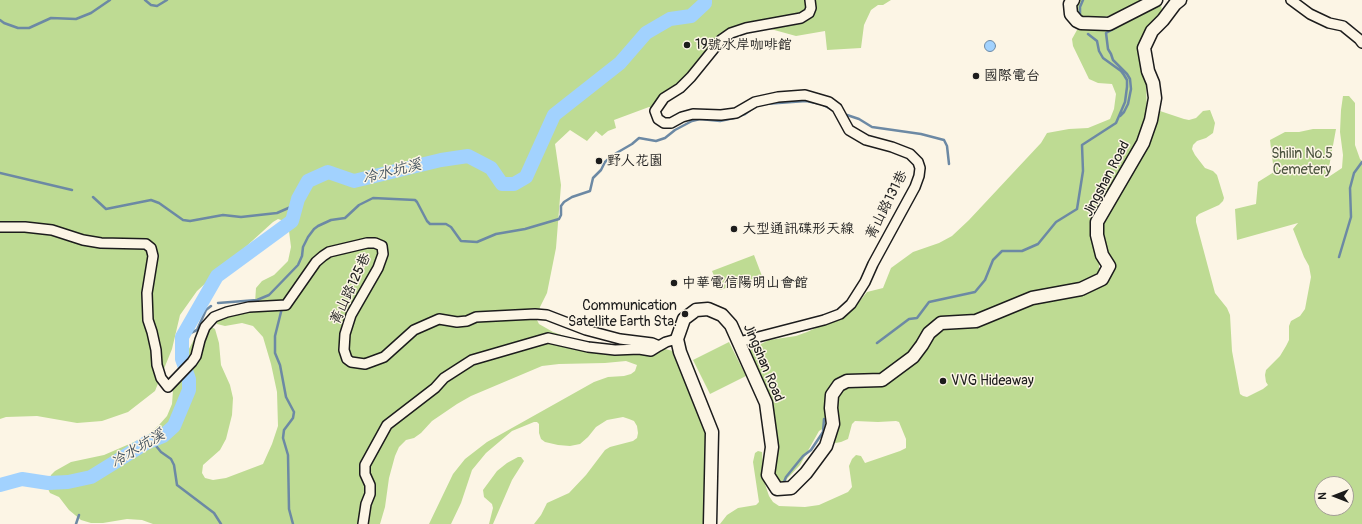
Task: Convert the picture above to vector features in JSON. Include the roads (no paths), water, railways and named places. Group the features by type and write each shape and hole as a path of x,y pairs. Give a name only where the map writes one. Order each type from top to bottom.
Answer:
{"street":[{"name":"菁山路131巷","path":"739,342 824,320 840,314 851,304 865,282 873,264 915,187 919,176 920,168 918,162 910,154 892,147 866,140 848,130 837,108 829,102 805,95 778,97 755,102 736,113 721,115 693,114 682,117 671,123 664,123 658,119 655,111 664,98 680,88 691,77 721,40 731,33 746,28 802,18 809,13 812,2 810,0"},
{"path":"1072,0 1070,4 1071,14 1077,21 1081,23 1109,24 1156,0"},
{"name":"Jingshan Road","path":"677,339 684,319 696,310 708,309 722,314 731,325 766,403 772,447 768,475 777,490 791,488 806,473 826,446 833,424 831,408 832,395 839,385 847,381 882,380 913,357 929,333 941,323 976,321 1032,298 1081,289 1102,279 1109,266 1102,255 1100,248 1097,235 1097,222 1143,143 1151,120 1155,98 1153,83 1148,71 1144,48 1152,31 1180,0"},
{"path":"1291,0 1310,14 1343,26 1362,43"},
{"name":"菁山路125巷","path":"0,227 25,227 52,230 75,238 101,242 146,244 151,248 153,256 147,293 148,320 156,350 157,365 161,378 168,387 196,356 205,326 214,317 227,312 249,307 286,304 316,262 323,256 329,252 367,243 375,243 382,246 383,254 378,268 351,316 345,334 344,350 347,359 351,362 365,364 384,357 414,330 439,319 457,322 467,321 476,316 547,315 586,330 620,339 652,343 659,346"},
{"path":"364,524 366,504 370,494 370,485 365,474 365,466 387,426 435,388 444,378 472,360 548,338 588,347 615,350 639,349 651,351 666,342 677,339 680,352 712,432 710,524"}],"water":[{"path":"988,41 992,41 994,42 994,50 988,51 985,48 985,44"}],"waterway":[{"path":"0,20 18,28 29,28 51,18 76,19 91,13 110,0"},
{"path":"145,0 151,5 157,6 167,0"},
{"name":"冷水坑溪","path":"0,485 22,479 48,483 68,482 91,477 146,443 163,436 174,426 189,390 189,379 182,359 182,337 217,276 292,221 298,199 308,181 328,172 354,181 441,160 468,156 491,168 502,184 514,184 526,177 554,115 620,63 646,33 670,19 691,16 705,3 705,0"},
{"path":"1080,16 1080,7 1083,0"},
{"path":"1117,27 1106,33 1108,49 1113,60 1130,79 1131,89 1128,104 1120,116"},
{"path":"877,343 909,319 917,318 929,302 975,292 985,280 993,260 1002,251 1022,251 1038,244 1056,222 1077,209 1083,171 1082,145 1116,123 1125,102 1127,87 1127,80 1124,75 1121,71 1103,58 1099,51 1097,41 1088,34"},
{"path":"218,303 257,300 269,295 298,265 302,256 303,247 314,229 331,220 345,218 359,205 373,198 415,200 430,224 446,224 451,227 461,241 477,242 496,234 525,229 559,219 561,215 561,206 564,202 572,197 590,191 593,178 601,170 605,162 639,138 656,141 665,138 675,130 692,121 700,119 720,121 734,118 745,114 756,106 765,104 806,101 821,104 831,109"},
{"path":"847,115 859,119 872,127 921,134 944,140 947,146 949,164"},
{"path":"1339,257 1351,217 1350,188 1354,173 1362,162"},
{"path":"0,173 72,190"},
{"path":"93,197 106,209 151,200 159,203 183,220 190,221 223,215 241,217 277,213 293,206 298,199"},
{"path":"182,337 197,330 206,310 211,306"},
{"path":"282,308 275,336 275,353 280,365 286,397 294,412 293,418 284,430 283,438 288,455 289,509 293,524"},
{"path":"784,482 786,477 803,456 811,450 823,432 824,419"},
{"path":"152,441 161,452 171,459 174,465 177,485 214,513 221,524"},
{"path":"76,524 79,515"}],"place":[{"name":"19號水岸咖啡館","path":"687,45"},
{"name":"國際電台","path":"976,76"},
{"name":"野人花園","path":"599,161"},
{"name":"大型通訊碟形天線","path":"734,229"},
{"name":"中華電信陽明山會館","path":"674,283"},
{"name":"Communication Satellite Earth Sta.","path":"685,314"},
{"name":"VVG Hideaway","path":"943,381"}],"park label":[{"name":"Shilin No.5 Cemetery","path":"1302,162"}]}
